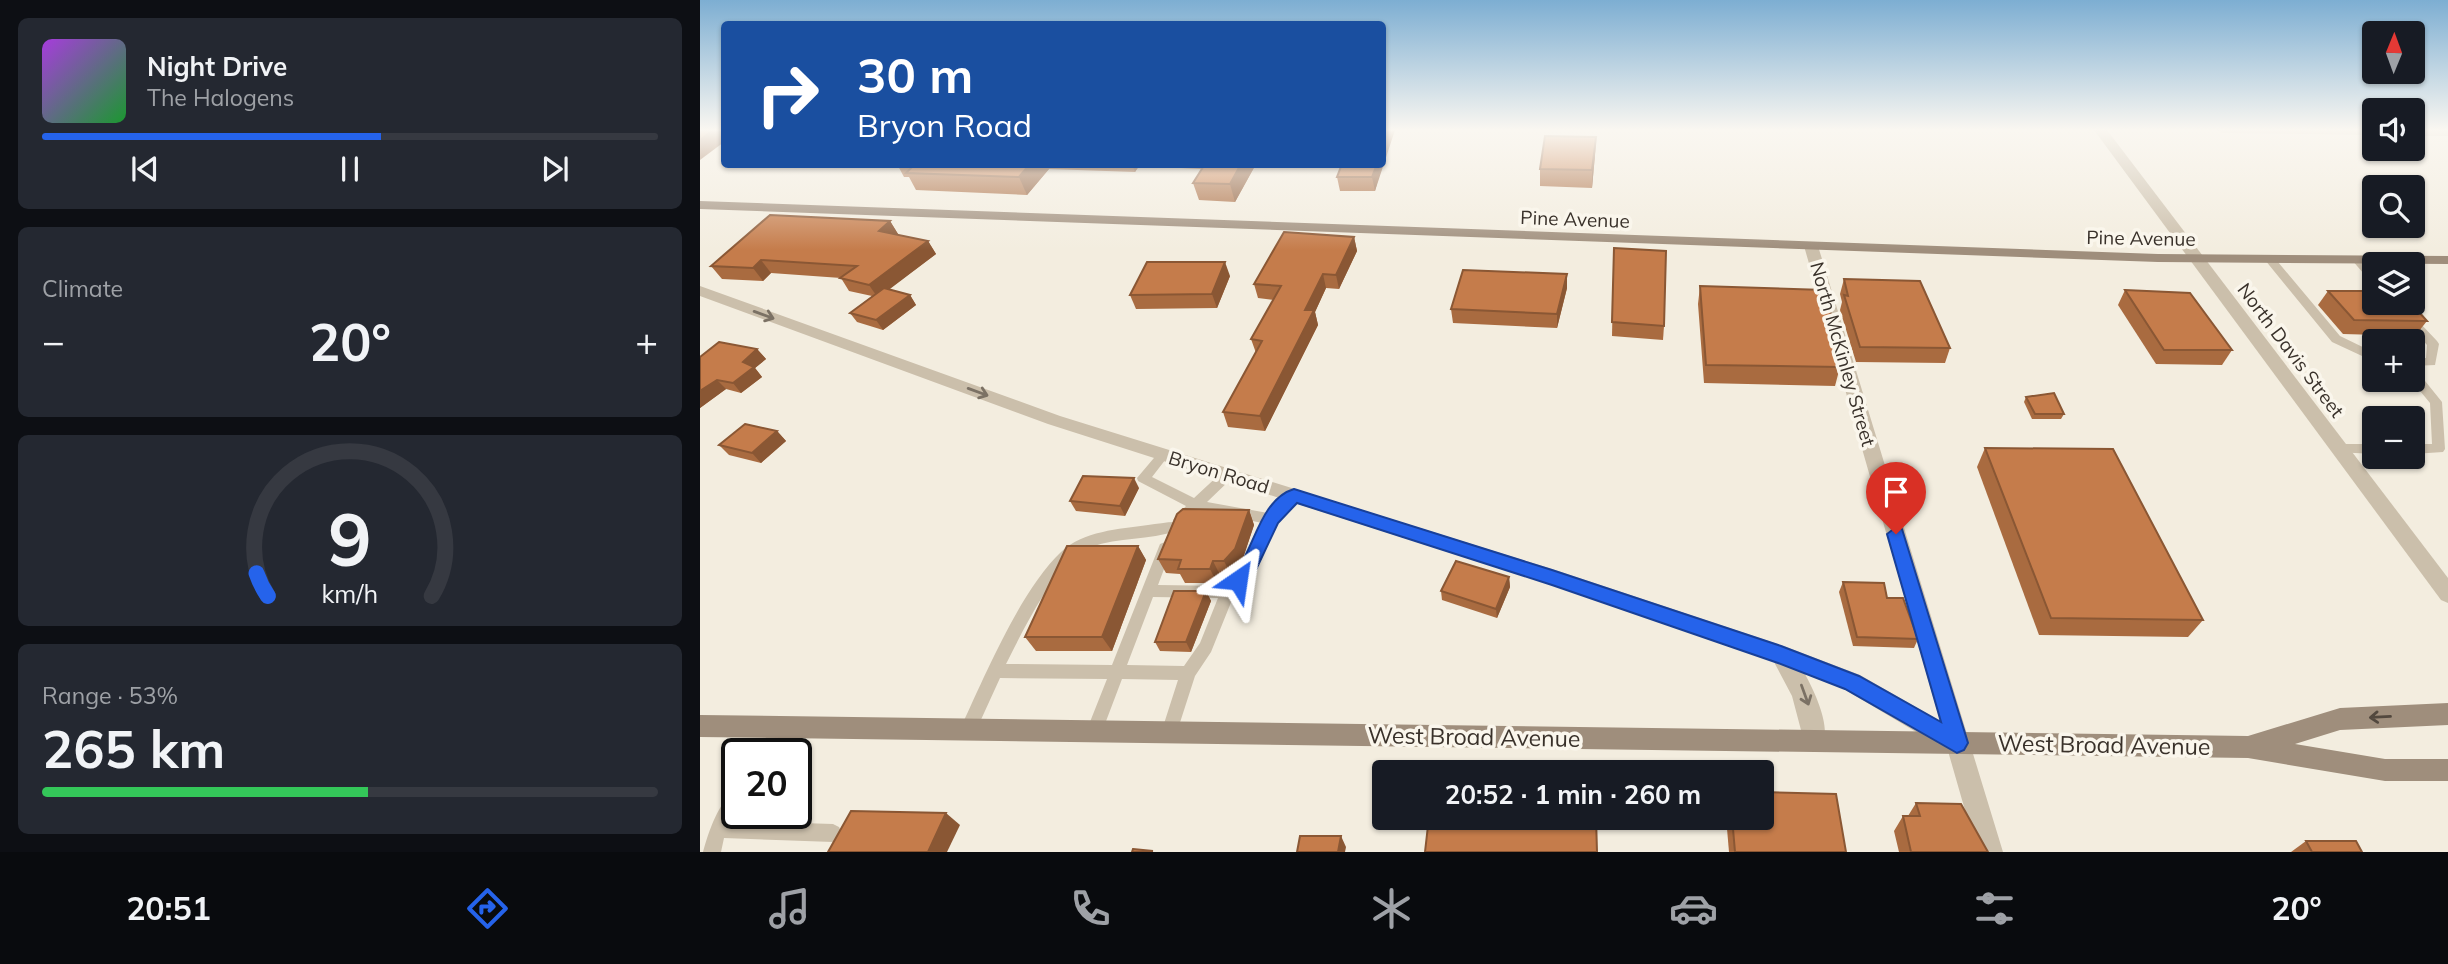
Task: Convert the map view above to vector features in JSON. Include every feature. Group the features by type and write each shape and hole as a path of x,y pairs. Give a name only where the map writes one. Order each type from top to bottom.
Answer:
{"main road":[{"name":"Pine Avenue","path":"700,205 1811,246 2195,258 2448,260"},
{"name":"West Broad Avenue","path":"2248,747 2340,719 2448,713"},
{"name":"West Broad Avenue","path":"700,726 2248,747 2385,770 2448,770"}],"street":[{"name":"North Davis Street","path":"2130,170 2448,594"},
{"name":"North McKinley Street","path":"1811,246 1990,852"},
{"name":"Bryon Road","path":"700,291 1054,420 1552,577 1781,655 1852,682 1957,743"},
{"path":"1781,655 1799,680 1811,712 1814,741"}],"lane":[{"path":"2269,258 2336,339 2362,352"},
{"path":"2356,259 2362,266"},
{"path":"2406,315 2419,329"},
{"path":"2425,335 2433,344 2431,362 2425,362"},
{"path":"2425,388 2436,402 2443,449 2425,449"},
{"path":"2339,449 2362,449"},
{"path":"1163,455 1143,478 1196,505 1271,519"},
{"path":"1094,732 1172,527 1227,475"},
{"path":"1169,733 1188,673 1206,647 1228,592 1248,569 1271,519 1294,495"},
{"path":"968,730 995,671 1050,573 1080,544 1172,527"},
{"path":"1148,591 1228,592"},
{"path":"995,671 1188,673"},
{"path":"774,738 781,727"},
{"path":"712,852 721,824"},
{"path":"718,829 833,833"}],"building":[{"path":"909,170 1025,170 1019,177 906,173"},
{"path":"1201,170 1238,170 1230,184 1193,183"},
{"path":"1340,170 1375,170 1372,177 1337,177"},
{"path":"770,215 890,221 879,231 928,241 869,285 840,278 857,266 761,260 753,268 711,266"},
{"path":"1284,232 1354,237 1336,275 1323,274 1305,310 1314,310 1260,416 1223,412 1262,341 1251,339 1281,286 1254,284"},
{"path":"1614,248 1666,251 1664,326 1612,322"},
{"path":"1147,262 1225,262 1212,294 1130,295"},
{"path":"1463,270 1567,274 1557,314 1451,309"},
{"path":"1844,279 1920,281 1950,348 1860,347 1844,295 1848,296"},
{"path":"1700,286 1824,290 1839,343 1835,343 1840,367 1706,365"},
{"path":"884,288 910,295 876,320 850,313"},
{"path":"2125,290 2190,293 2232,350 2164,350"},
{"path":"2328,291 2362,291 2362,315 2422,315 2427,321 2354,320"},
{"path":"719,342 757,349 743,362 754,367 733,383 717,380 700,391 700,357"},
{"path":"2054,393 2064,414 2035,414 2026,397"},
{"path":"745,424 777,431 752,453 719,445"},
{"path":"1985,448 2113,449 2203,620 2051,618"},
{"path":"1083,476 1134,478 1120,506 1070,501"},
{"path":"1183,509 1249,510 1235,549 1224,561 1213,561 1210,569 1178,569 1181,560 1158,559 1177,514"},
{"path":"1067,546 1138,546 1102,637 1025,637"},
{"path":"1456,561 1509,577 1496,609 1441,591"},
{"path":"1843,582 1884,583 1887,598 1903,598 1918,639 1857,637"},
{"path":"1174,591 1206,591 1186,642 1155,642"},
{"path":"1774,792 1836,794 1846,852 1735,852 1733,830 1774,830"},
{"path":"1916,803 1961,804 1988,852 1911,852 1903,816 1920,816"},
{"path":"851,811 946,813 928,852 828,852"},
{"path":"1428,830 1596,830 1597,852 1425,852"},
{"path":"1300,836 1341,836 1338,852 1297,852"},
{"path":"2306,841 2356,841 2362,852 2312,852"},
{"path":"1133,849 1153,851 1132,852"}],"route":[{"path":"1238,580 1248,569 1271,519 1294,495 1552,577 1781,655 1852,682 1957,743 1896,534"}]}
